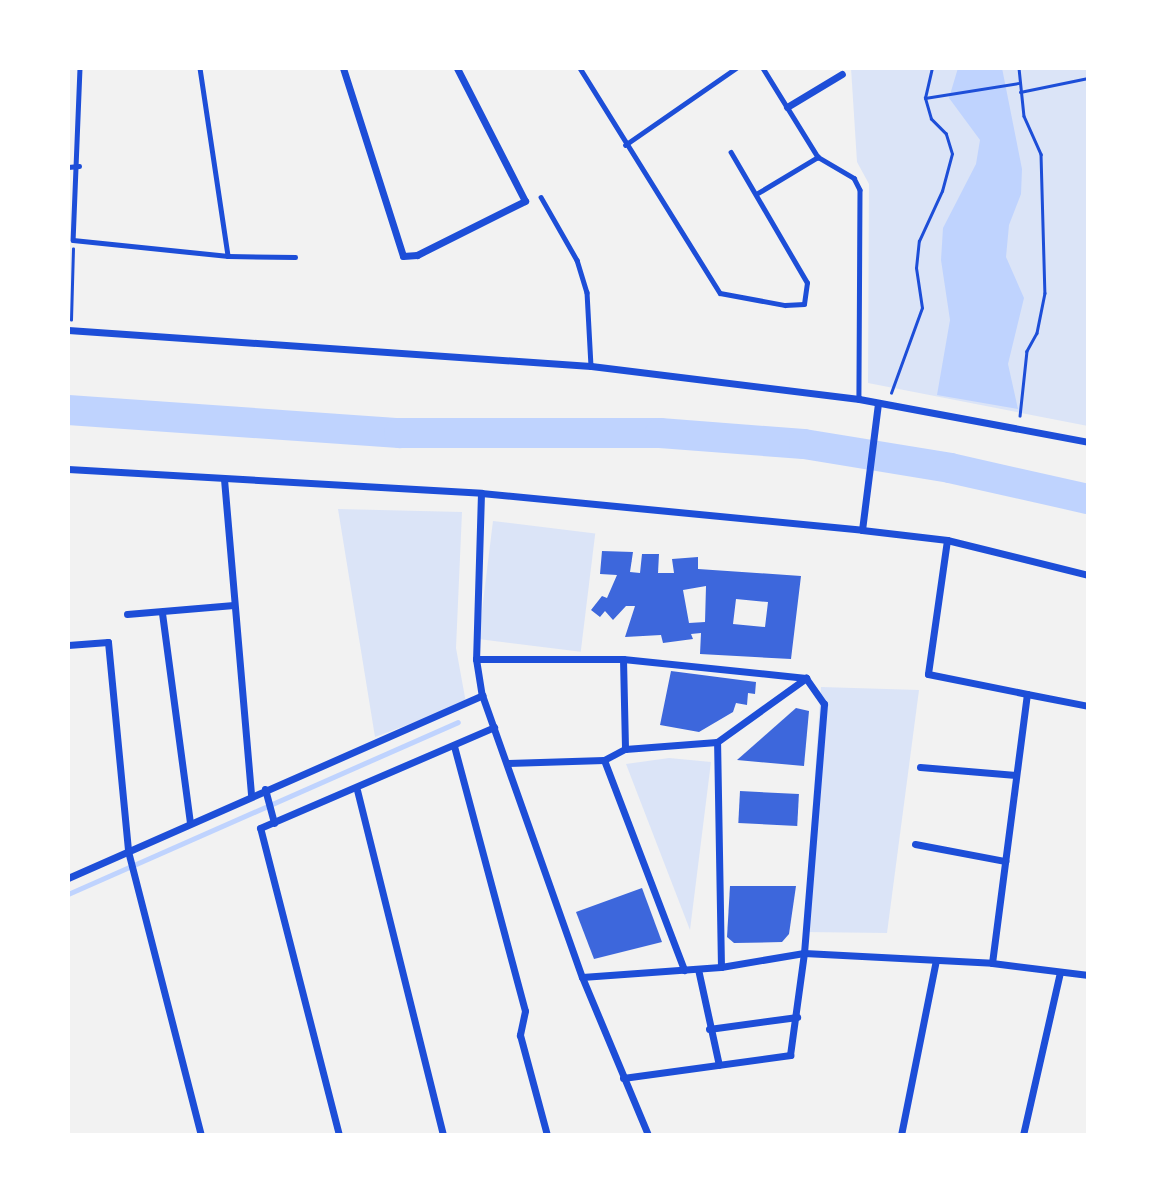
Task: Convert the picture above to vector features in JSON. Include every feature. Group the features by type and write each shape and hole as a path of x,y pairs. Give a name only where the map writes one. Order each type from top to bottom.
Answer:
{"street":[{"path":"343,68 403,256 417,255 525,201 457,68"},
{"path":"787,107 842,74"},
{"path":"69,330 591,366 859,399 1088,442"},
{"path":"862,529 878,403"},
{"path":"68,469 224,480 481,492 862,529 947,540 1088,575"},
{"path":"224,480 251,796"},
{"path":"481,492 476,659 482,695 582,977 648,1135"},
{"path":"947,540 928,674 1088,706"},
{"path":"127,614 234,605"},
{"path":"162,613 190,823"},
{"path":"68,645 108,642 128,851 201,1135"},
{"path":"476,659 623,659 806,678 824,704 804,953 790,1055 623,1078"},
{"path":"623,659 625,749"},
{"path":"508,763 604,760 625,749 717,742 806,678"},
{"path":"992,963 1027,694"},
{"path":"68,878 482,695"},
{"path":"339,1135 260,828 357,790 494,727"},
{"path":"717,742 721,967"},
{"path":"454,746 525,1011 520,1035 547,1135"},
{"path":"604,760 684,970"},
{"path":"920,767 1016,775"},
{"path":"265,789 274,823"},
{"path":"357,790 443,1135"},
{"path":"915,844 1004,861"},
{"path":"582,977 721,967 804,953 992,963 1088,975"},
{"path":"901,1135 936,960"},
{"path":"698,969 719,1065"},
{"path":"1023,1135 1060,972"},
{"path":"709,1029 797,1017"}],"lane":[{"path":"80,68 79,166 73,240 228,256 295,257"},
{"path":"200,68 228,256"},
{"path":"580,68 625,145 720,293 785,305 804,304 807,284 758,193 731,153"},
{"path":"625,145 736,68"},
{"path":"763,68 818,157 854,178 860,190 859,399"},
{"path":"758,193 818,157"},
{"path":"68,167 79,166"},
{"path":"541,197 577,260 587,292 591,366"}],"path":[{"path":"891,394 922,309 916,268 919,242 942,191 952,154 946,134 932,119 925,98 932,68"},
{"path":"1019,68 1024,116 1041,154 1045,293 1037,333 1027,351 1019,418"},
{"path":"1020,92 1088,78"},
{"path":"925,98 1019,83"},
{"path":"69,330 73,240"}],"shaded area":[{"path":"851,68 1088,68 1088,426 868,383 869,184 857,162"},
{"path":"338,509 462,512 456,648 466,703 375,737"},
{"path":"493,521 595,534 581,652 478,639"},
{"path":"821,687 919,690 887,933 804,932"},
{"path":"669,758 711,762 690,930 626,764"}],"water":[{"path":"958,68 1002,68 1022,169 1021,194 1009,225 1006,257 1024,298 1008,364 1018,409 937,395 950,320 941,260 943,228 976,164 980,140 949,98"}],"building":[{"path":"602,551 633,552 630,572 640,573 642,554 659,554 658,573 674,573 672,559 698,557 698,569 801,576 791,659 700,654 701,633 691,634 693,639 663,643 661,635 625,637 635,606 626,606 613,620 605,611 600,617 591,610 602,596 607,598 617,575 600,574","holes":["706,586 705,622 689,623 683,590","736,599 768,602 765,627 733,624"]},
{"path":"671,671 756,682 755,694 748,693 747,705 736,703 733,712 699,732 660,725"},
{"path":"796,708 809,711 804,766 737,760"},
{"path":"740,791 799,794 797,826 738,823"},
{"path":"730,886 796,886 789,934 782,942 734,943 727,937"},
{"path":"642,888 662,942 594,959 576,912"}],"waterway":[{"path":"68,410 399,433 660,433 804,444 950,468 1088,499"},
{"path":"68,894 458,722"}]}
